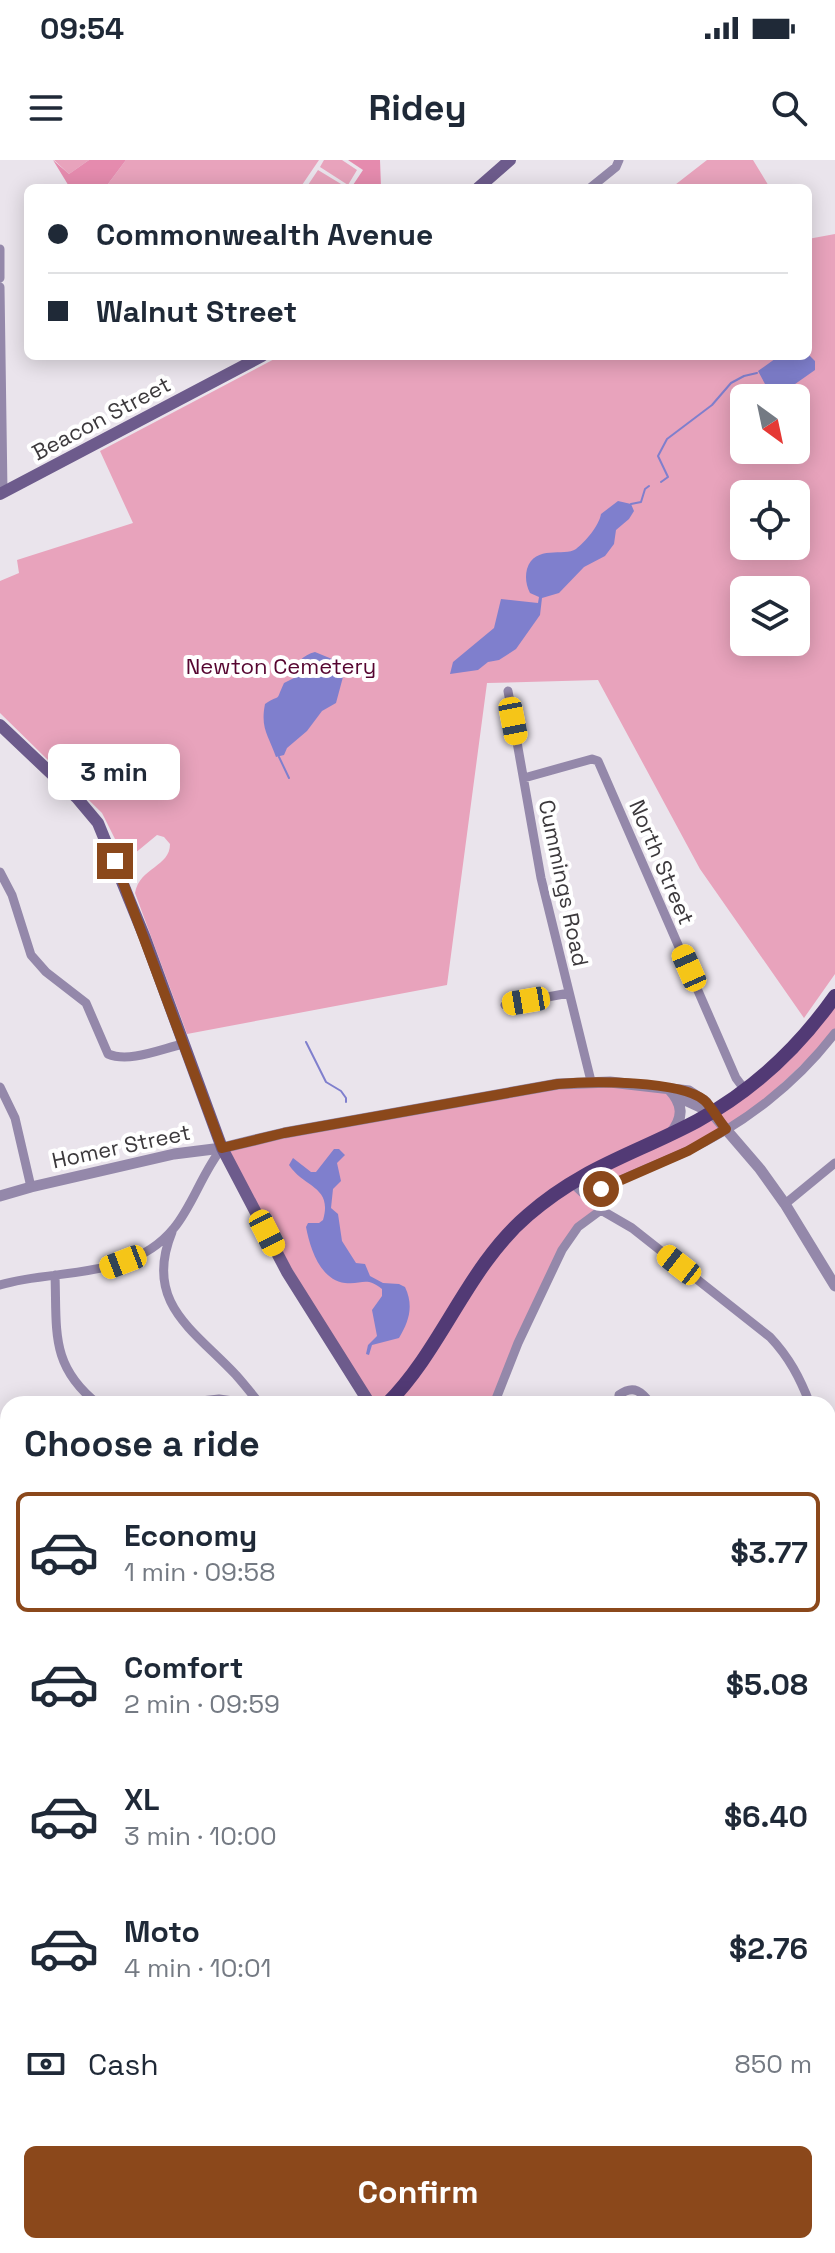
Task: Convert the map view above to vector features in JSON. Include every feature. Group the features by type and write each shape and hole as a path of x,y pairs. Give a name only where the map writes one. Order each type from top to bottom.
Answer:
{"main road":[{"path":"482,184 503,162"},
{"name":"Beacon Street","path":"1,493 254,360"},
{"path":"3,732 77,798 98,823 222,1148 287,1272 365,1396"},
{"path":"394,1396 421,1364 480,1270 505,1238 532,1211 571,1182 711,1112 745,1090 786,1054 835,996"}],"street":[{"path":"595,184 616,167 619,160"},
{"path":"0,249 0,278"},
{"path":"0,287 1,493"},
{"name":"Cummings Road","path":"508,691 541,878 591,1081"},
{"name":"North Street","path":"524,778 592,759 598,761 736,1078 745,1090"},
{"path":"0,872 12,895 31,955 46,972 86,1003 108,1054 117,1058 127,1057 183,1044"},
{"path":"505,1005 569,993"},
{"path":"589,1198 601,1189 688,1151 726,1129 786,1086 835,1033"},
{"name":"Homer Street","path":"0,1196 174,1154 222,1148 284,1133 558,1084 591,1081 673,1090 685,1100 711,1112 785,1204 835,1286"},
{"path":"0,1087 15,1118 31,1187"},
{"path":"671,1133 680,1120 681,1110 673,1090"},
{"path":"222,1148 208,1165 174,1229 163,1264 164,1280 175,1311 186,1326 236,1375 251,1396"},
{"path":"785,1204 835,1163"},
{"path":"571,1182 601,1210 632,1228 770,1337 799,1375 807,1396"},
{"path":"499,1396 562,1250 578,1227 601,1210"},
{"path":"0,1285 27,1278 97,1270 123,1262 139,1255 174,1229"},
{"path":"55,1275 57,1330 64,1366 72,1380 89,1396"},
{"path":"619,1396 631,1389 639,1390 644,1396"}],"green space":[{"path":"54,160 89,160 69,174"},
{"path":"126,160 319,160 303,184 108,184"},
{"path":"324,160 342,160 357,170 346,184 320,167"},
{"path":"707,160 753,160 768,184 676,184"},
{"path":"318,170 341,184 309,184"},
{"name":"Newton Cemetery","path":"835,234 835,974 804,1018 700,869 598,680 487,683 447,985 187,1034 135,893 143,878 165,858 170,844 157,835 134,854 123,855 102,813 0,713 0,581 19,573 17,560 133,523 100,451 272,360 812,360 812,238"},
{"path":"835,996 835,1033 751,1113 589,1197 601,1210 569,1238 498,1396 365,1396 222,1148 558,1084 637,1084 675,1096 678,1124 745,1090"}],"shaded area":[{"path":"53,160 69,174 89,160 126,160 108,184 68,184"},
{"path":"348,160 380,160 381,184 354,184 363,170"},
{"path":"812,358 815,361 815,370 795,384 765,384 758,371 773,360"},
{"path":"618,501 631,504 634,511 616,530 614,544 605,556 584,567 559,593 542,598 540,615 516,649 478,670 450,674 453,662 494,628 501,599 538,603 539,597 530,593 526,581 531,561 543,554 576,549 598,524 601,514"},
{"path":"315,652 332,659 343,677 336,703 322,711 284,755 276,757 264,726 265,704 278,697 284,683 294,678 300,661"},
{"path":"334,1149 345,1155 337,1163 341,1181 333,1189 331,1208 338,1214 342,1241 356,1263 365,1264 370,1276 383,1283 405,1287 409,1301 408,1319 399,1338 372,1345 369,1355 366,1354 368,1345 377,1336 372,1310 382,1296 382,1289 368,1282 336,1281 323,1270 310,1244 306,1227 308,1223 323,1220 324,1200 289,1165 293,1158 311,1172 316,1172"}],"waterway":[{"path":"661,482 668,477 658,456 667,439 712,405 731,383 757,373"},
{"path":"631,504 641,502 649,486"},
{"path":"279,757 289,778"},
{"path":"306,1042 326,1082 341,1091 346,1102"}],"route":[{"path":"115,861 222,1148 284,1133 558,1084 591,1081 689,1091 706,1102 726,1129 688,1151 601,1189"}]}
